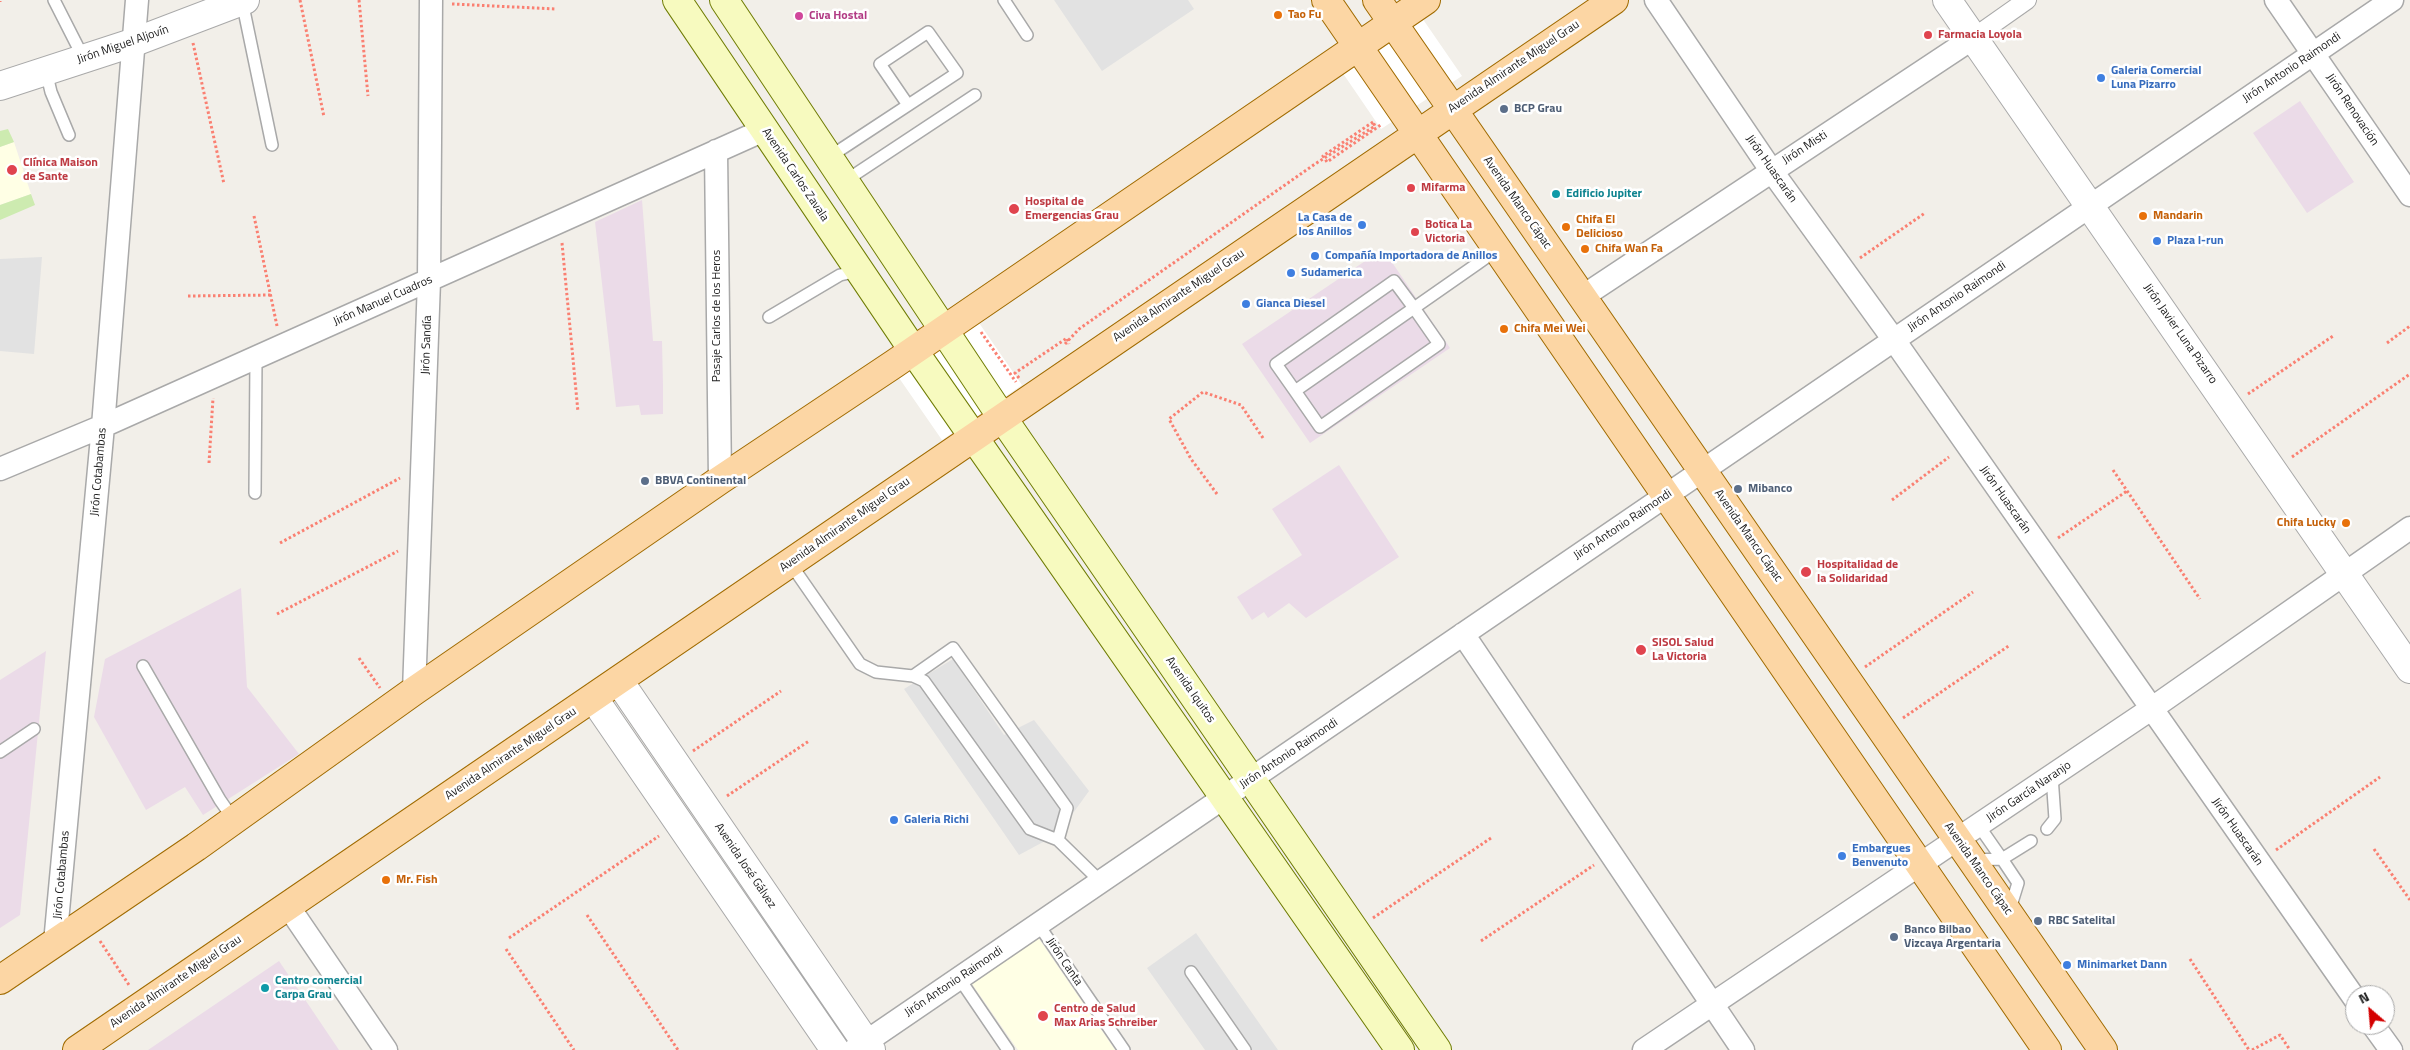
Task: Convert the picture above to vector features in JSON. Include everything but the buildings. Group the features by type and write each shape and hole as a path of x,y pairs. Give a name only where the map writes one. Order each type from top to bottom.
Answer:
{"main road":[{"name":"Avenida Carlos Zavala","path":"677,0 916,355"},
{"path":"1326,0 2047,1050"},
{"name":"Avenida Manco Cápac","path":"1377,0 1883,732 1970,842 2009,914 2103,1050"},
{"path":"0,980 234,820 392,706 720,480 916,355 1395,26 1426,0"},
{"name":"Avenida Almirante Miguel Grau","path":"77,1050 594,699 790,563 969,430 1411,123 1445,100 1614,0"},
{"path":"729,1 828,157 946,334"},
{"path":"797,178 828,157"},
{"name":"Avenida Iquitos","path":"946,334 1437,1050"},
{"path":"916,355 1400,1050"}],"street":[{"name":"Jirón Cotabambas","path":"55,943 103,426 136,0"},
{"name":"Jirón Huascarán","path":"1656,0 1771,170 1894,340 2345,985"},
{"name":"Jirón Javier Luna Pizarro","path":"1947,0 2230,406 2410,670"},
{"name":"Jirón Misti","path":"1582,297 2028,0"},
{"name":"Jirón Renovación","path":"2276,0 2410,195"},
{"name":"Jirón Antonio Raimondi","path":"864,1047 959,978 2392,0"},
{"name":"Jirón Miguel Aljovín","path":"0,86 132,43 244,1"},
{"name":"Jirón Sandía","path":"414,691 429,281 431,2"},
{"name":"Jirón Manuel Cuadros","path":"0,469 103,426 764,130"},
{"name":"Pasaje Carlos de los Heros","path":"716,151 720,480"},
{"name":"Jirón García Naranjo","path":"1644,1050 1919,865 1970,842 2052,776 2410,528"},
{"path":"1463,634 1743,1050"},
{"name":"Avenida José Gálvez","path":"619,681 864,1047"},
{"path":"594,699 835,1050"},
{"path":"288,906 386,1050"},
{"path":"2380,1035 2391,1050"}],"lane":[{"path":"54,0 84,59"},
{"path":"1004,0 1027,35"},
{"path":"244,1 272,145"},
{"path":"828,157 908,105 957,73 928,32 880,64 908,105"},
{"path":"46,71 51,92 69,135"},
{"path":"845,181 975,95"},
{"path":"1295,392 1498,249"},
{"path":"769,317 840,275 850,271 859,271"},
{"path":"1394,281 1414,308 1439,344 1320,427 1276,364 1394,281"},
{"path":"255,493 256,358"},
{"path":"790,563 860,664 876,672 912,676 924,680 1030,829 1058,840 1101,882"},
{"path":"912,676 953,648 1067,808 1058,840"},
{"path":"144,666 220,800 234,820"},
{"path":"0,752 34,729"},
{"path":"2047,829 2055,818 2052,776"},
{"path":"2002,859 2031,841"},
{"path":"1970,842 2002,859"},
{"path":"1970,842 2002,859 2018,883 2009,914"},
{"name":"Jirón Canta","path":"1038,924 1124,1050"},
{"path":"1191,972 1245,1050"},
{"path":"959,978 1008,1050"}],"path":[{"path":"300,0 324,117"},
{"path":"359,0 368,96"},
{"path":"431,2 556,9"},
{"path":"189,22 224,184"},
{"path":"1079,329 1322,159 1330,155 1375,126 1373,122 1323,156 1327,162 1379,126"},
{"path":"1844,270 1925,213"},
{"path":"254,216 281,347"},
{"path":"560,222 578,412"},
{"path":"188,296 271,294"},
{"path":"2387,343 2410,326"},
{"path":"980,331 1019,386"},
{"path":"2230,406 2333,336"},
{"path":"2273,470 2410,374"},
{"path":"209,463 214,376"},
{"path":"1216,494 1191,459 1168,418 1203,392 1241,405 1263,438"},
{"path":"1892,500 1966,444"},
{"path":"280,543 422,466"},
{"path":"2113,470 2200,599"},
{"path":"2040,550 2127,491"},
{"path":"277,614 420,540"},
{"path":"1847,680 1973,592"},
{"path":"1883,732 2010,645"},
{"path":"359,658 392,706"},
{"path":"676,764 782,691"},
{"path":"707,810 809,741"},
{"path":"2258,862 2380,777"},
{"path":"509,938 679,822"},
{"path":"1355,930 1490,838"},
{"path":"2374,849 2410,900"},
{"path":"1481,941 1611,854"},
{"path":"587,916 678,1050"},
{"path":"106,950 120,971"},
{"path":"506,950 574,1050"},
{"path":"2190,959 2251,1050 2280,1035 2290,1050"}],"shaded area":[{"path":"1054,0 1188,0 1194,9 1102,71"},
{"path":"2300,101 2354,182 2307,213 2253,133"},
{"name":"Clínica Maison de Sante","path":"14,142 31,194 0,205 0,147"},
{"path":"642,200 653,341 662,341 663,414 641,415 639,405 616,407 595,222"},
{"path":"1383,249 1450,348 1310,443 1242,344"},
{"path":"42,257 34,354 0,351 0,259"},
{"path":"1339,465 1399,557 1306,618 1289,603 1268,618 1264,612 1252,620 1237,597 1302,555 1272,509"},
{"path":"241,588 247,687 299,754 203,815 185,787 146,810 94,717 105,659"},
{"path":"46,651 20,915 0,928 0,680"},
{"path":"953,659 1004,735 1034,720 1089,791 1058,834 1019,855 904,689"},
{"path":"1196,933 1278,1050 1205,1050 1147,968"},
{"name":"Centro de Salud Max Arias Schreiber","path":"1037,936 1115,1050 1018,1050 970,981"},
{"path":"279,961 339,1050 148,1050"}],"green space":[{"path":"8,129 14,142 0,147 0,131"},
{"path":"31,194 35,205 0,220 0,205"}],"pier":[{"path":"1420,15 1462,76 1381,129 1340,69"},
{"path":"977,320 1022,385 942,440 897,375"}],"place":[{"name":"Tao Fu","path":"1278,15"},
{"name":"Civa Hostal","path":"799,16"},
{"name":"Farmacia Loyola","path":"1928,35"},
{"name":"Galeria Comercial Luna Pizarro","path":"2101,78"},
{"name":"BCP Grau","path":"1504,109"},
{"name":"Clínica Maison de Sante","path":"12,170"},
{"name":"Mifarma","path":"1411,188"},
{"name":"Edificio Jupiter","path":"1556,194"},
{"name":"Hospital de Emergencias Grau","path":"1014,209"},
{"name":"Mandarin","path":"2143,216"},
{"name":"La Casa de los Anillos","path":"1362,225"},
{"name":"Chifa El Delicioso","path":"1566,227"},
{"name":"Botica La Victoria","path":"1415,232"},
{"name":"Plaza I-run","path":"2157,241"},
{"name":"Chifa Wan Fa","path":"1585,249"},
{"name":"Compañía Importadora de Anillos","path":"1315,256"},
{"name":"Sudamerica","path":"1291,273"},
{"name":"Gianca Diesel","path":"1246,304"},
{"name":"Chifa Mei Wei","path":"1504,329"},
{"name":"BBVA Continental","path":"645,481"},
{"name":"Mibanco","path":"1738,489"},
{"name":"Chifa Lucky","path":"2346,523"},
{"name":"Hospitalidad de la Solidaridad","path":"1806,572"},
{"name":"SISOL Salud La Victoria","path":"1641,650"},
{"name":"Galeria Richi","path":"894,820"},
{"name":"Embargues Benvenuto","path":"1842,856"},
{"name":"Mr. Fish","path":"386,880"},
{"name":"RBC Satelital","path":"2038,921"},
{"name":"Banco Bilbao Vizcaya Argentaria","path":"1894,937"},
{"name":"Minimarket Dann","path":"2067,965"},
{"name":"Centro comercial Carpa Grau","path":"265,988"},
{"name":"Centro de Salud Max Arias Schreiber","path":"1043,1016"}]}
